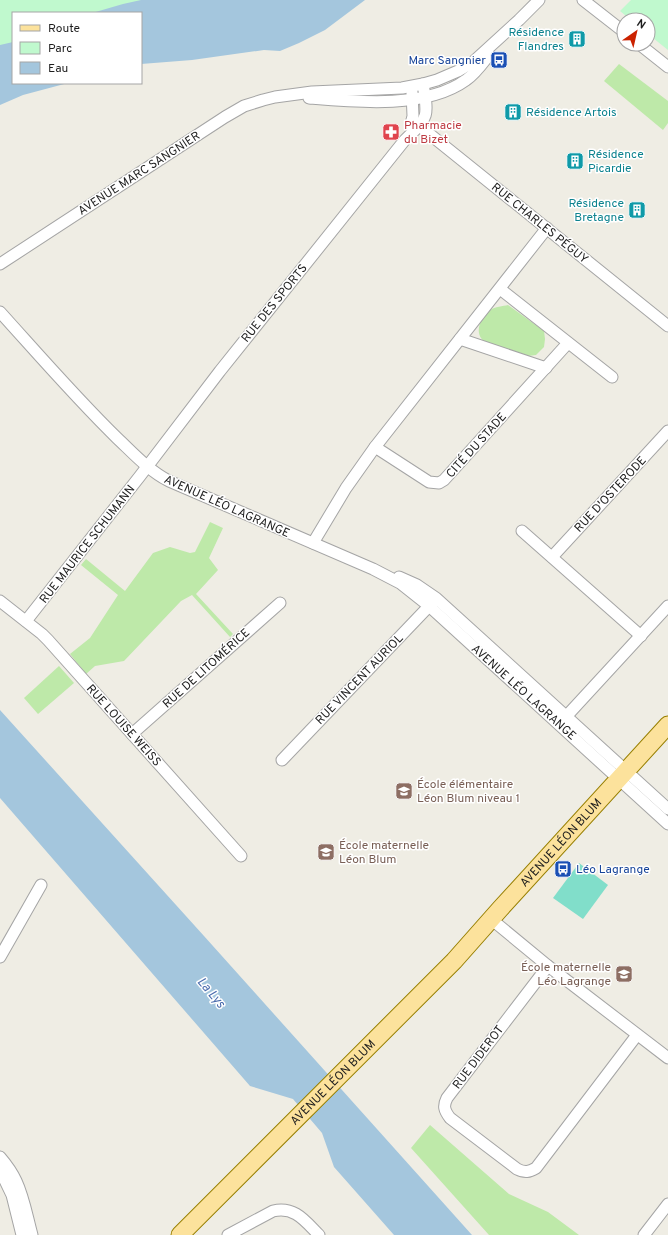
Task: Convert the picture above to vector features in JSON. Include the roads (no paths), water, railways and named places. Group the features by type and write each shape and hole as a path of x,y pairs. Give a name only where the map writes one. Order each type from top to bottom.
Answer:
{"main road":[{"name":"AVENUE LÉON BLUM","path":"180,1235 454,961 494,922 516,907 626,778 668,725"},
{"name":"AVENUE LÉON BLUM","path":"626,778 668,740"}],"street":[{"name":"AVENUE MARC SANGNIER","path":"0,264 236,111 254,103 285,96 312,92 412,86 436,80 458,71 473,62 539,0"},
{"path":"583,0 616,26"},
{"name":"AVENUE MARC SANGNIER","path":"285,96 329,100 389,101 425,97 451,89 467,80 479,68 519,20"},
{"path":"649,52 668,67"},
{"name":"RUE DES SPORTS","path":"147,466 220,371 404,141 416,123 426,116 423,84"},
{"path":"412,86 416,123"},
{"name":"RUE CHARLES PÉGUY","path":"416,123 668,326"},
{"path":"313,543 346,488 375,447 547,228"},
{"path":"500,289 612,377"},
{"name":"AVENUE LÉO LAGRANGE","path":"0,312 81,401 107,428 156,474 373,569 432,602 626,778 668,824"},
{"path":"460,339 546,368"},
{"name":"CITÉ DU STADE","path":"375,447 429,482 439,483 444,480 568,343"},
{"name":"RUE D'OSTERODE","path":"552,557 668,431"},
{"name":"RUE MAURICE SCHUMANN","path":"26,621 147,466"},
{"path":"522,531 641,636"},
{"name":"RUE LOUISE WEISS","path":"0,601 48,640 241,856"},
{"name":"RUE VINCENT AURIOL","path":"282,760 432,602"},
{"name":"RUE DE LITOMÉRICE","path":"132,734 280,603"},
{"path":"563,721 668,606"},
{"name":"AVENUE LÉO LAGRANGE","path":"626,778 668,809"},
{"path":"0,957 41,885"},
{"path":"494,922 548,966 668,1058"},
{"name":"RUE DIDEROT","path":"548,966 445,1103 444,1108 450,1118 522,1171 527,1172 536,1168 638,1035"},
{"path":"0,1157 14,1177 18,1186 32,1235"},
{"path":"0,1170 12,1195 22,1235"},
{"path":"644,1235 668,1204"},
{"path":"228,1235 240,1232 273,1212 280,1210 287,1210 300,1215 319,1235"}],"water":[{"path":"141,0 365,0 325,30 280,51 264,50 192,60 142,64 142,12 95,12"},
{"path":"12,42 12,84 64,84 23,95 0,105 0,45"},
{"name":"La Lys","path":"0,710 472,1235 394,1235 334,1167 322,1133 293,1099 250,1086 0,798"}],"place":[{"name":"Résidence Flandres","path":"577,39"},
{"name":"Marc Sangnier","path":"499,60"},
{"name":"Résidence Artois","path":"513,112"},
{"name":"Pharmacie du Bizet","path":"391,132"},
{"name":"Résidence Picardie","path":"575,161"},
{"name":"Résidence Bretagne","path":"637,210"},
{"name":"École élémentaire Léon Blum niveau 1","path":"404,791"},
{"name":"École maternelle Léon Blum","path":"326,852"},
{"name":"Léo Lagrange","path":"563,869"},
{"name":"École maternelle Léo Lagrange","path":"624,974"}]}
